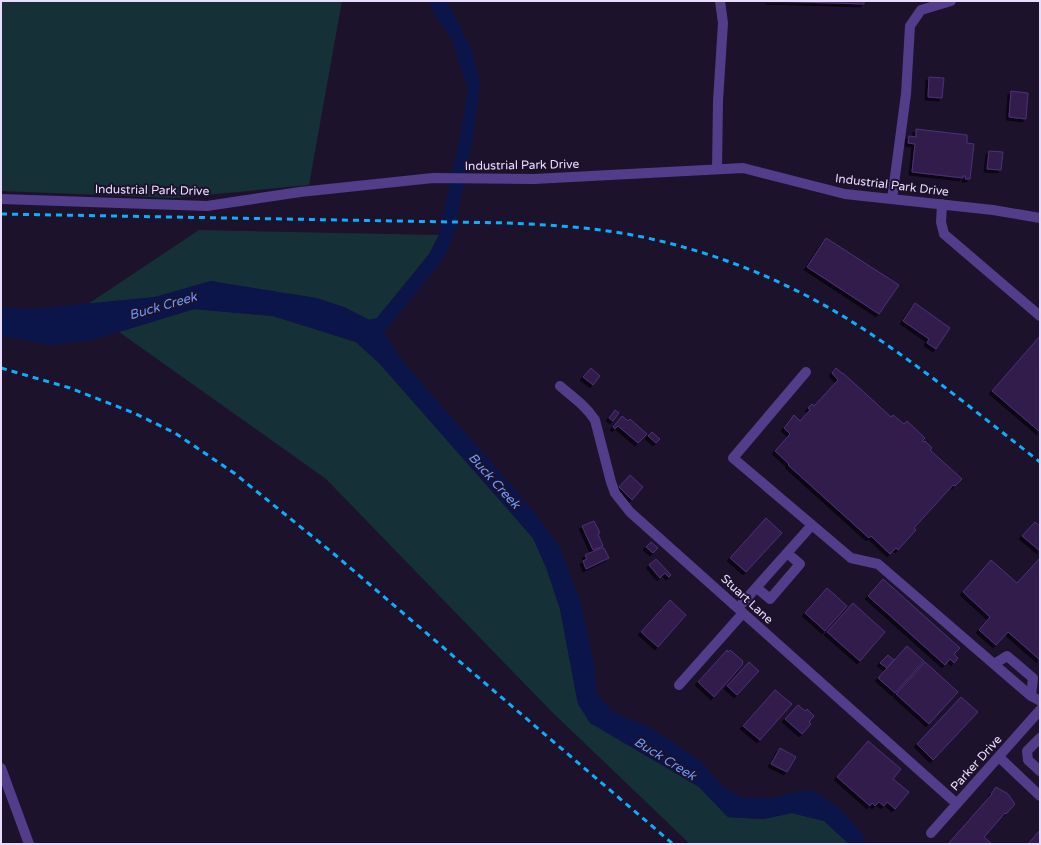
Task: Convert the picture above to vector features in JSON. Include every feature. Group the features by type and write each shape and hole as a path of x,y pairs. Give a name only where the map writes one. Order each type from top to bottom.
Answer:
{"street":[{"path":"717,170 718,101 722,23 720,1"},
{"path":"892,199 906,94 910,26 921,10 951,1"},
{"name":"Industrial Park Drive","path":"1,199 207,206 300,192 433,178 534,179 743,168 845,194 942,204 1040,218"},
{"path":"942,204 940,222 944,234 1040,316"},
{"path":"806,372 733,458 851,558 878,564 1036,699"},
{"name":"Stuart Lane","path":"560,386 582,404 595,420 615,493 630,512 957,804"},
{"path":"679,685 741,610 757,588 812,525"},
{"path":"757,588 770,599 800,564 787,553"},
{"path":"994,664 1007,656 1033,678 1036,699"},
{"name":"Parker Drive","path":"931,833 1040,710"},
{"path":"1040,738 1027,751 1028,760 1040,771"},
{"path":"999,757 1040,796"},
{"path":"1,768 29,844"}],"green space":[{"path":"1,1 342,1 309,185 175,198 1,191"},
{"path":"199,230 439,235 429,254 377,318 369,320 344,307 211,281 155,297 88,304"},
{"path":"194,309 273,316 356,342 380,364 533,538 546,567 560,609 578,704 660,763 699,787 728,817 763,819 792,813 824,821 849,844 690,844 552,712 326,479 119,332"}],"water":[{"name":"Buck Creek","path":"429,1 447,1 471,48 480,81 473,138 454,234 443,259 384,332 400,358 530,507 558,544 580,600 594,664 597,694 613,712 651,728 702,762 722,786 743,798 772,798 799,791 815,791 840,809 862,834 866,844 849,844 824,821 792,813 763,819 728,817 699,787 590,723 578,704 560,609 546,567 533,538 380,364 356,342 273,316 194,309 92,340 51,345 1,336 1,307 31,309 155,297 211,281 317,298 344,307 369,320 377,318 429,255 439,235 460,136 468,89 452,40 434,13"}],"building":[{"path":"769,1 864,1 864,4"},
{"path":"929,77 944,78 942,98 928,97"},
{"path":"1011,91 1028,93 1026,119 1009,117"},
{"path":"916,129 967,135 967,143 974,144 970,179 965,179 966,176 963,176 963,178 912,172 915,144 908,143 909,136 916,137"},
{"path":"989,151 1003,152 1001,170 987,169"},
{"path":"826,238 899,285 879,314 807,267"},
{"path":"915,303 950,328 936,349 927,343 929,339 903,321"},
{"path":"1040,336 1040,432 992,391"},
{"path":"591,368 600,376 593,385 583,377"},
{"path":"836,368 891,417 893,415 904,424 907,421 925,438 922,441 925,441 932,448 930,450 962,479 955,486 953,485 914,528 916,530 898,550 896,548 890,554 871,536 869,538 788,465 789,464 775,451 790,434 784,428 794,415 800,421 810,410 808,408 812,404 814,406 838,380 832,373"},
{"path":"615,410 619,413 613,421 609,418"},
{"path":"622,416 628,421 630,419 647,434 638,443 618,426 615,429 613,427"},
{"path":"652,432 660,439 656,443 648,436"},
{"path":"630,475 643,487 632,500 619,487"},
{"path":"766,518 782,533 746,572 730,558"},
{"path":"594,521 600,533 598,534 603,546 593,550 582,526"},
{"path":"1035,522 1040,526 1040,551 1022,536"},
{"path":"651,542 658,548 653,553 646,547"},
{"path":"604,548 609,558 586,569 583,561 587,559 585,555"},
{"path":"1040,558 1040,660 1008,632 996,645 979,630 990,617 963,592 991,560 1017,583"},
{"path":"656,559 671,575 669,577 665,573 660,578 649,565"},
{"path":"883,579 960,648 954,654 958,658 954,663 950,659 945,665 868,596"},
{"path":"827,588 847,606 825,631 805,613"},
{"path":"670,600 686,615 658,647 641,632"},
{"path":"853,603 885,632 860,661 827,632"},
{"path":"907,646 924,661 895,693 878,678"},
{"path":"727,650 728,652 730,650 743,661 743,664 714,697 698,682"},
{"path":"888,655 894,660 887,668 880,663"},
{"path":"749,662 759,671 737,695 727,686"},
{"path":"925,662 958,692 929,724 896,694"},
{"path":"775,690 792,704 760,740 743,726"},
{"path":"961,697 978,712 933,760 917,744"},
{"path":"798,705 805,711 807,709 814,716 809,722 811,724 802,734 785,719"},
{"path":"868,741 901,769 893,779 909,792 895,809 887,802 884,806 879,802 875,806 872,803 870,806 837,777"},
{"path":"780,748 796,757 787,772 771,764"},
{"path":"996,787 1008,794 1015,804 984,837 992,844 948,844 992,794"},
{"path":"1040,830 1040,844 1028,844"}],"railway":[{"path":"1,214 509,223 598,230 656,240 684,247 740,266 768,277 821,303 896,351 945,387 1040,462"},
{"path":"1,368 70,388 134,413 175,433 234,473 334,554 673,844"}]}
